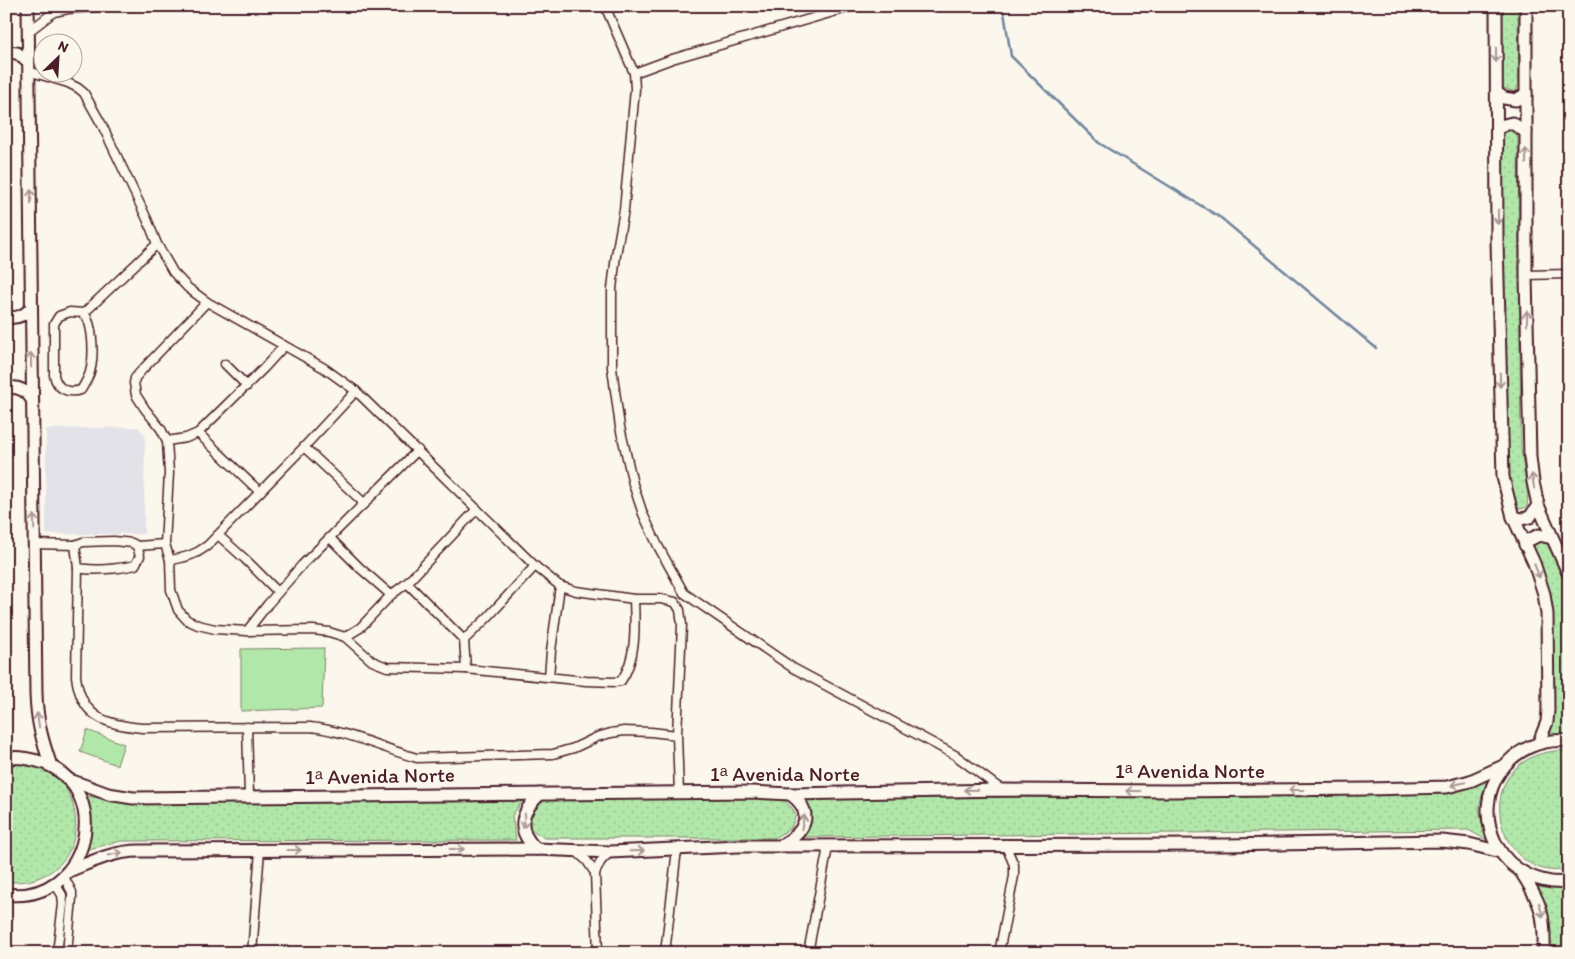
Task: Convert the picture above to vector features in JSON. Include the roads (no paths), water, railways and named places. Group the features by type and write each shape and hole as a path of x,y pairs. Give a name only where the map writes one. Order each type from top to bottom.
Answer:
{"main road":[{"path":"28,6 37,718 40,734 51,766"},
{"path":"1496,6 1497,241 1502,457 1506,493 1513,517 1542,585 1547,614 1548,710 1539,742"},
{"path":"1526,6 1526,275 1530,457 1532,482 1538,505 1569,575"},
{"path":"6,52 17,53 28,66"},
{"path":"1496,93 1504,98 1516,100 1526,94"},
{"path":"1497,129 1512,123 1526,132"},
{"path":"6,317 21,317 31,308"},
{"path":"6,388 16,387 23,390 32,400"},
{"path":"1513,517 1522,519 1530,516 1538,505"},
{"path":"1525,545 1539,535 1552,538"},
{"path":"1569,741 1539,742 1519,752 1503,766 1492,786 1487,809 1490,832 1500,852 1510,863 1521,872 1539,880 1559,883 1569,882"},
{"path":"6,758 33,759 51,766 66,779 78,794 84,813 86,834 80,854 67,874"},
{"name":"1ᵃ Avenida Norte","path":"66,779 108,794 133,798 752,792 790,794 1002,790 1182,791 1447,787 1479,778 1503,766"},
{"path":"536,848 524,834 523,821 527,806 540,794"},
{"path":"781,846 796,836 805,819 801,802 790,794"},
{"path":"6,894 17,896 37,893 55,884 67,874 101,857 129,851 536,848 610,852 781,846 1226,845 1442,841 1469,844 1500,852"},
{"path":"1521,872 1536,895 1542,912 1545,929 1544,953"}],"street":[{"path":"28,32 54,12 68,9 111,6"},
{"path":"605,6 634,73 635,89 624,210 612,289 612,368 620,427 633,484 643,514 658,546 684,592 793,668 955,755 1002,790"},
{"path":"634,73 854,6"},
{"path":"28,66 68,83 84,93 102,125 157,244 173,272 188,288 207,302 235,316 324,368 356,391 535,566 560,586 634,599 661,599 675,602 680,610 682,625 677,735 679,793"},
{"path":"84,313 91,328 90,372 81,390 68,392 59,387 56,382 54,324 59,316 63,314 70,312 84,313 157,244"},
{"path":"1526,275 1569,274"},
{"path":"207,302 142,370 134,382 136,395 161,429 167,441 166,544 170,560 171,590 178,610 187,620 215,629 247,631 313,630 345,637 372,661 387,667 466,669 603,682 621,681 627,673 632,658 634,599"},
{"path":"167,441 186,438 198,433 247,386 284,346"},
{"path":"225,364 247,386"},
{"path":"170,560 187,557 198,552 218,535 356,391"},
{"path":"198,433 260,492"},
{"path":"304,447 365,504"},
{"path":"247,631 278,592 302,566 418,450"},
{"path":"345,637 360,628 391,595 407,583 477,509"},
{"path":"218,535 278,592"},
{"path":"331,539 391,595"},
{"path":"34,544 75,545 82,542 114,541 132,543 137,546 166,544"},
{"path":"75,545 78,568 77,689 83,702 92,714 116,725 142,728 310,727 332,729 417,758 553,754 574,748 597,737 624,731 677,735"},
{"path":"78,568 85,570 135,565 140,556 137,546"},
{"path":"464,640 535,566"},
{"path":"407,583 464,640 466,669"},
{"path":"549,677 560,586"},
{"path":"675,602 684,592"},
{"path":"246,727 249,796"},
{"path":"999,953 1014,876 1014,865 1005,844"},
{"path":"808,953 828,846"},
{"path":"666,953 677,849"},
{"path":"252,953 260,850"},
{"path":"576,851 587,861 595,873"},
{"path":"598,953 595,873 601,862 610,852"},
{"path":"66,953 72,898 67,874"},
{"path":"55,884 62,895 63,904 57,953"}],"waterway":[{"path":"1003,6 1011,56 1099,143 1221,218 1376,348"}]}
